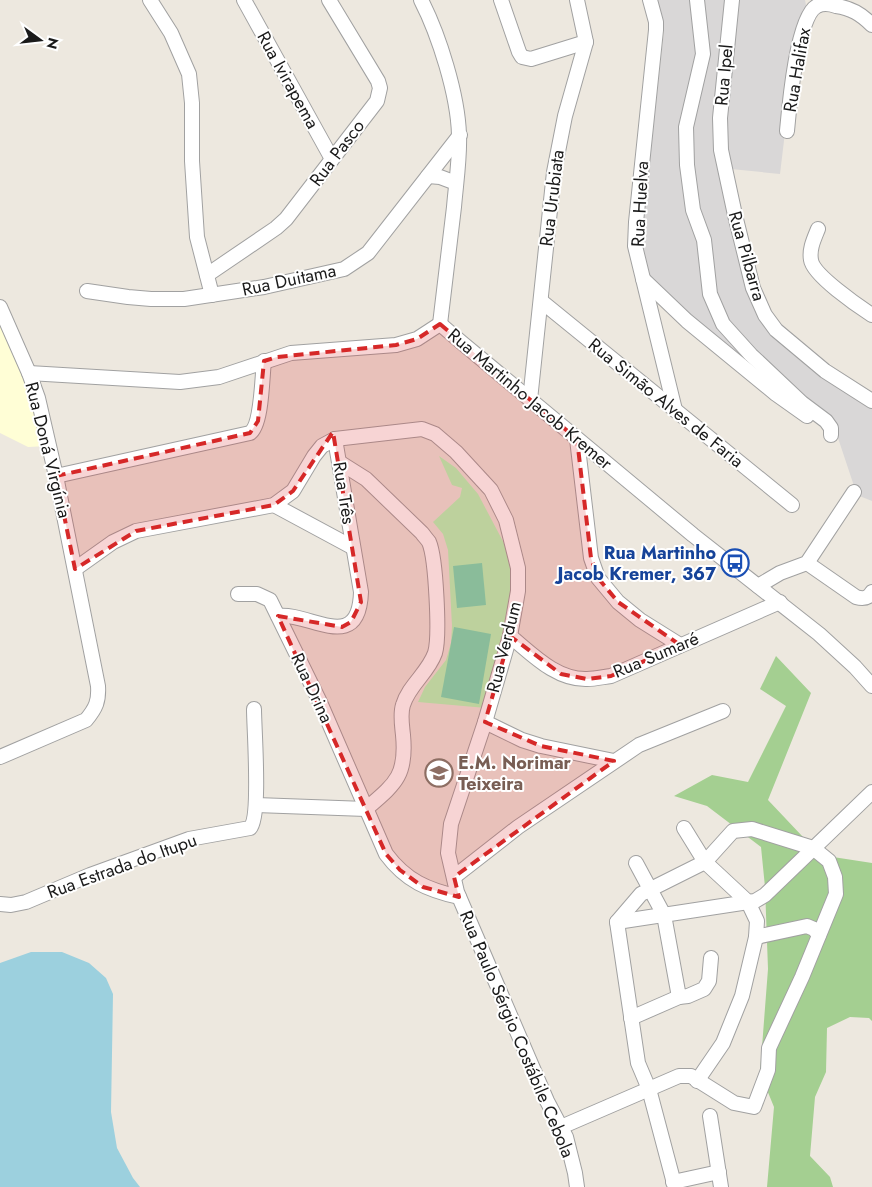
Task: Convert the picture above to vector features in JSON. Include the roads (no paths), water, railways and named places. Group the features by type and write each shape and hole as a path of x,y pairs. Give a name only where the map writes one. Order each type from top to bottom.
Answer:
{"street":[{"path":"150,0 171,32 189,74 192,103 192,162 197,237 212,295"},
{"name":"Rua Ivirapema","path":"244,0 332,159"},
{"name":"Rua Pasco","path":"206,275 276,228 300,203 377,101 380,88 372,70 329,0"},
{"name":"Rua Martinho Jacob Kremer","path":"421,0 452,85 460,135 440,324 701,541 780,602 855,667 872,686"},
{"path":"501,0 519,52 526,59 586,42"},
{"name":"Rua Urubiata","path":"530,400 557,152 586,42 577,0"},
{"name":"Rua Huelva","path":"650,0 656,22 656,30 635,235 642,278 675,410"},
{"path":"642,278 687,320 776,394 833,436 832,428 826,421 802,403 751,355 723,324 710,294 704,240 692,210 687,164 686,127 703,54 697,0"},
{"name":"Rua Ipel","path":"721,150 720,118 732,0"},
{"name":"Rua Halifax","path":"787,131 796,59 806,21 811,11 816,6 826,4 848,8 862,16 872,25"},
{"name":"Rua Duitama","path":"87,291 151,299 184,299 264,287 333,272 351,265 368,253 460,135"},
{"name":"Rua Pilbarra","path":"721,150 753,288 765,315 776,330 825,371 872,401"},
{"path":"428,176 440,177 456,183"},
{"path":"818,229 810,251 814,268 842,294 872,315"},
{"name":"Rua Simão Alves de Faria","path":"541,301 792,505"},
{"name":"Rua Doná Virgínia","path":"0,306 38,398 75,568 99,697 96,708 86,720 0,757"},
{"path":"29,373 180,382 219,377 291,353 396,345 417,339 440,324"},
{"path":"56,476 250,433 258,421 264,361"},
{"name":"Rua Verdum","path":"335,439 412,429 429,431 442,439 456,452 491,490 506,520 518,568 518,591 510,636 485,722 451,824 448,853 459,897"},
{"path":"75,568 113,542 136,531 274,505 292,491 322,446 335,439"},
{"name":"Rua Três","path":"278,616 297,617 335,628 342,627 351,622 361,602 361,592 335,439"},
{"path":"577,439 591,558 598,578 618,602 640,620 680,645"},
{"path":"254,709 256,805 366,809 389,789 398,778 402,769 404,750 402,707 406,697 430,664 436,651 438,633 433,564 429,542 366,479 339,462"},
{"path":"758,586 780,573 808,563 854,492"},
{"path":"274,505 352,547"},
{"path":"808,563 856,596 865,598 869,597 872,592"},
{"name":"Rua Drina","path":"238,594 257,594 270,600 318,700 366,809"},
{"name":"Rua Sumaré","path":"510,636 542,663 561,674 574,678 588,679 611,676 780,602"},
{"path":"454,877 518,827 639,745 723,711"},
{"path":"485,722 522,740 541,746 614,761"},
{"path":"617,922 755,901 765,895 872,792"},
{"name":"Rua Estrada do Itupu","path":"0,904 11,905 26,902 189,839 250,828 255,822 256,805"},
{"name":"Rua Paulo Sérgio Costábile Cebola","path":"366,809 386,854 400,870 423,887 459,897 561,1128 568,1146 577,1187"},
{"path":"684,828 705,862 748,902 757,921 756,937 739,1004 723,1043 697,1081"},
{"path":"561,1128 649,1089 679,1076 691,1076 734,1103 754,1106 768,1070 769,1048 820,935 836,894 834,877 829,861 813,848 752,829 733,831 705,862 641,894 617,922 638,1063 649,1089 674,1184 719,1172"},
{"path":"636,863 664,915 678,997"},
{"path":"756,937 807,926 814,929 820,935"},
{"path":"631,1018 678,997 688,996 704,989 709,981 711,958"},
{"path":"710,1116 721,1187"}],"water":[{"path":"31,952 62,952 89,963 106,978 113,994 111,1112 117,1148 140,1187 0,1187 0,963"}],"place":[{"name":"Rua Martinho Jacob Kremer, 367","path":"735,563"},
{"name":"E.M. Norimar Teixeira","path":"439,773"}]}
